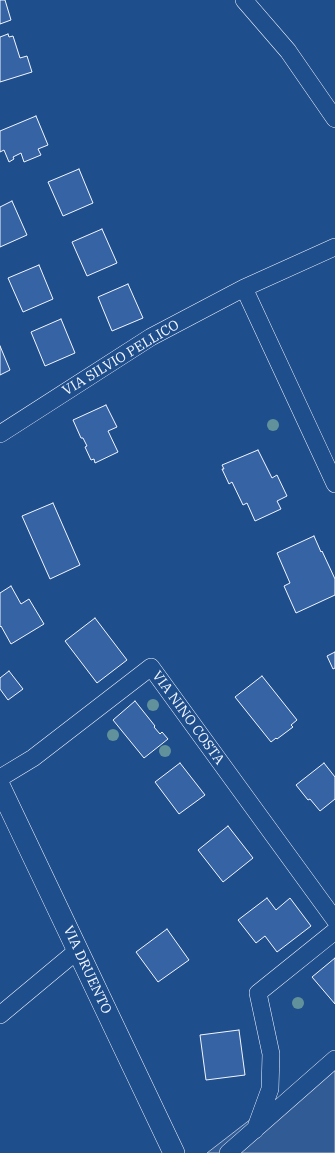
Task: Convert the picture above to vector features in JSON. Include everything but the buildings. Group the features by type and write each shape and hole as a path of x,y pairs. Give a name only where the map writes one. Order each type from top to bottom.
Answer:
{"street":[{"path":"244,0 288,51 335,119"},
{"name":"VIA SILVIO PELLICO","path":"0,434 151,337 244,288 335,247"},
{"path":"244,288 335,484"},
{"name":"VIA NINO COSTA","path":"0,778 33,758 150,667 335,920"},
{"name":"VIA DRUENTO","path":"0,787 174,1153"},
{"path":"255,1130 270,1089 271,1054 258,993 335,931"},
{"path":"0,1015 78,950"},
{"path":"228,1153 335,1060"}],"shaded area":[{"path":"335,1054 335,1153 207,1153"}]}
